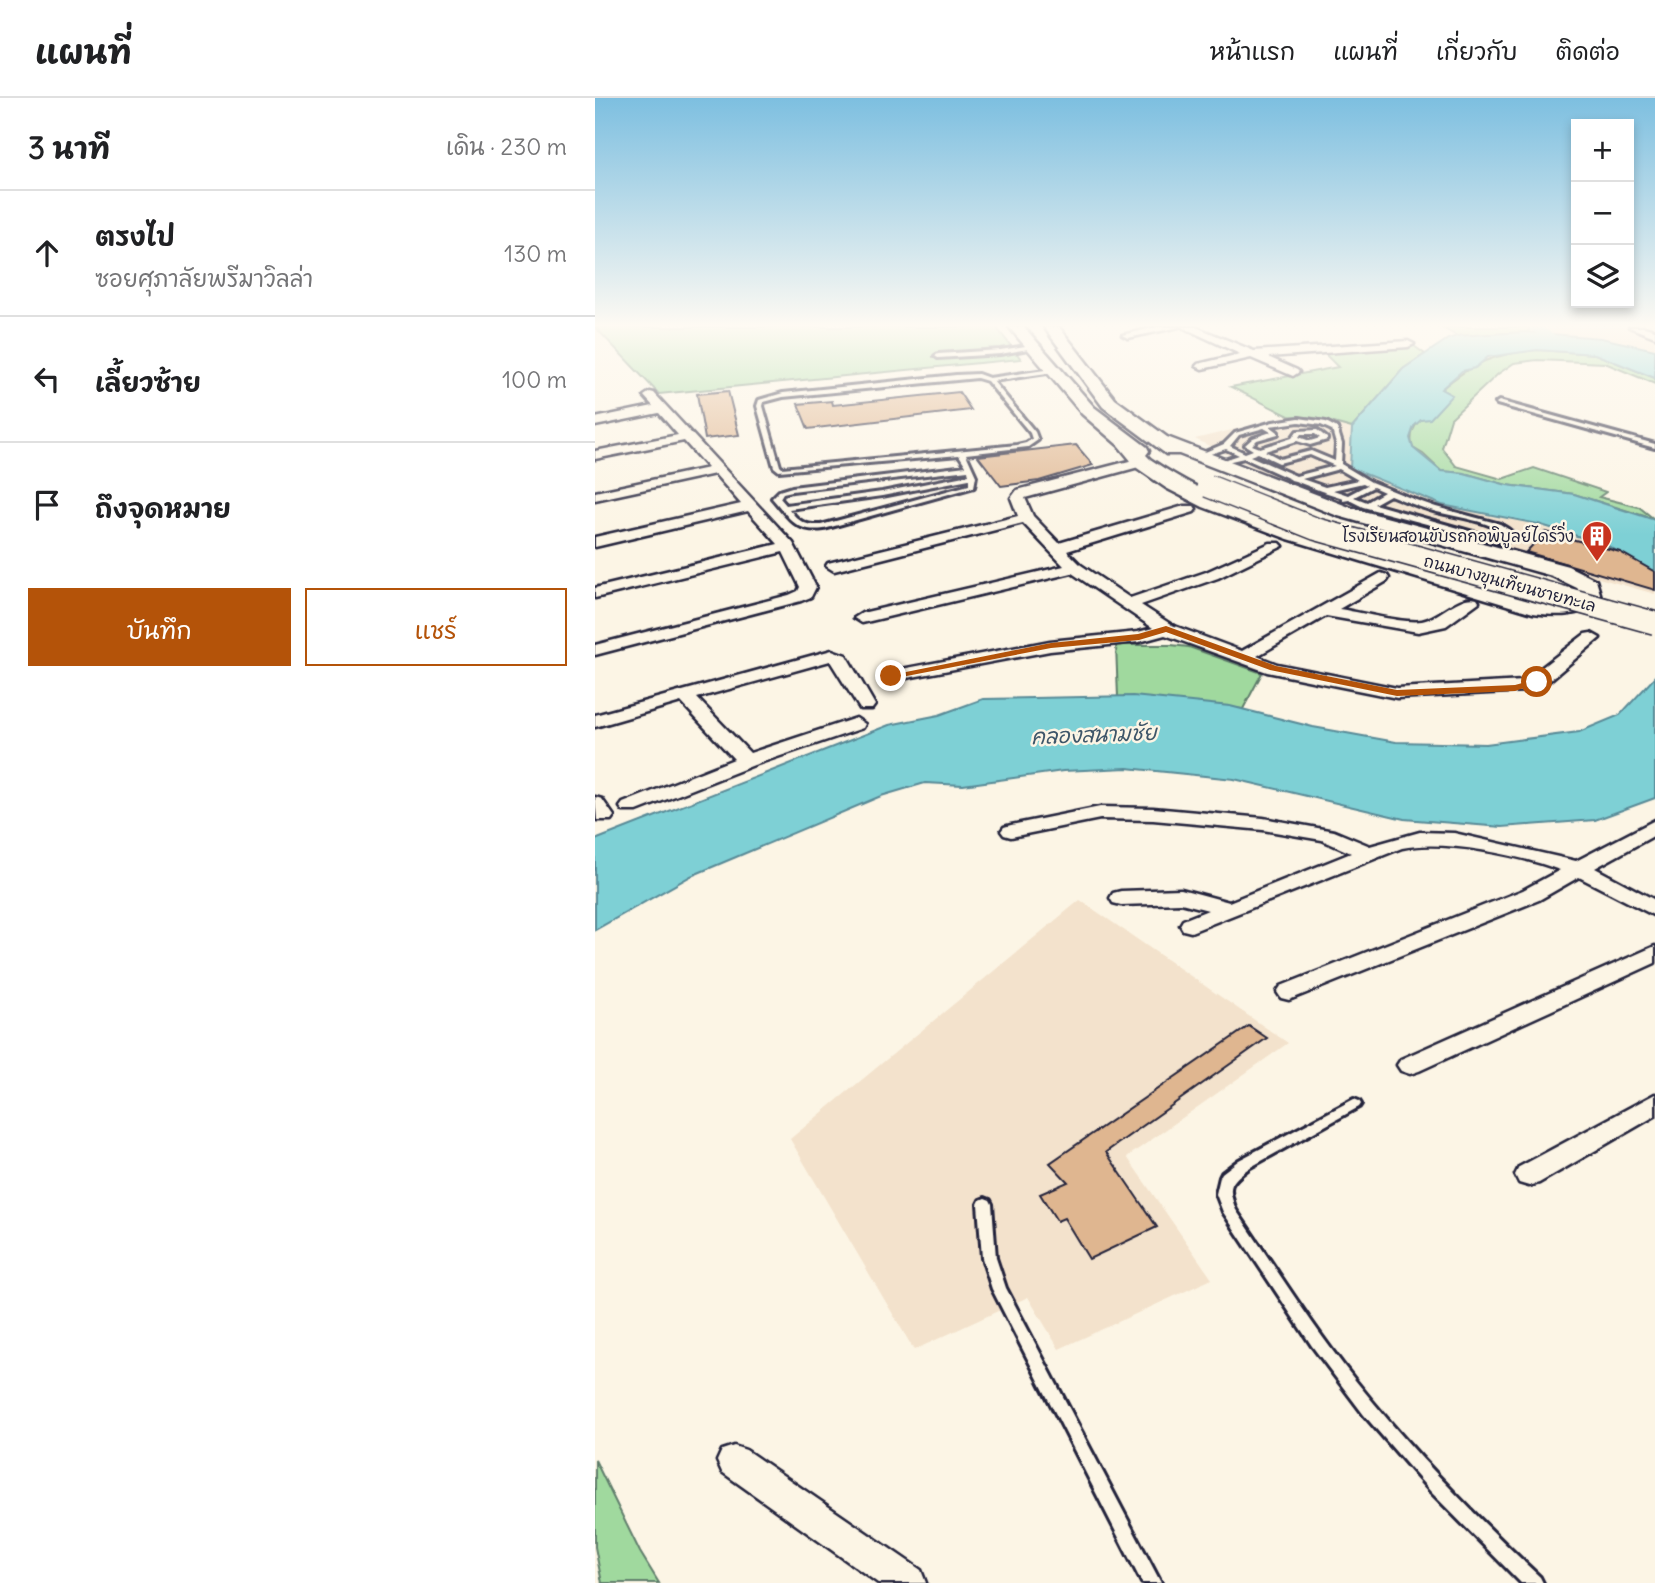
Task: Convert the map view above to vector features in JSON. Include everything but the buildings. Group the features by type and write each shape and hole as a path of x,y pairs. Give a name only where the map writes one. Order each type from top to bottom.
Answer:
{"main road":[{"name":"ถนนบางขุนเทียนชายทะเล","path":"1078,396 1125,442 1216,466 1316,529 1655,623"},
{"name":"ถนนบางขุนเทียนชายทะเล","path":"1104,396 1156,439 1327,520 1655,609"},
{"path":"1125,442 1132,455 1176,485 1275,528 1516,601 1548,608 1574,606 1590,597 1588,584 1560,570 1345,512 1216,466 1156,439"}],"street":[{"path":"595,650 805,594 808,587 788,546 649,396"},
{"path":"595,422 659,409"},
{"path":"595,455 686,437"},
{"path":"1141,462 1022,493 1018,498 1026,517 1075,568 1166,629 1273,668 1385,691 1423,693 1527,686 1537,682 1591,638"},
{"path":"595,496 716,470"},
{"path":"595,542 749,506"},
{"path":"1057,549 1189,509"},
{"path":"834,566 1026,517"},
{"path":"595,593 788,546"},
{"path":"1128,604 1212,575 1275,546"},
{"path":"862,618 1075,568"},
{"path":"1243,657 1381,579"},
{"path":"1324,611 1418,627 1440,622 1471,602"},
{"path":"891,676 1051,646 1139,637 1166,629"},
{"path":"595,721 832,655 840,659 866,705"},
{"path":"685,696 747,761"},
{"path":"630,807 747,761 856,724"},
{"path":"1011,831 1100,813 1153,814 1263,824 1327,835 1370,854"},
{"path":"1289,992 1531,895 1655,826"},
{"path":"1191,925 1370,854 1420,838 1454,839 1577,869 1603,879 1655,909"},
{"path":"1121,898 1181,896 1231,909"},
{"path":"1410,1065 1655,954"},
{"path":"1529,1175 1655,1104"},
{"path":"734,1461 908,1583"}],"lane":[{"path":"780,396 761,401 777,467 781,470 1028,445 1035,440 1033,433 1003,396"},
{"path":"1499,403 1655,446"},
{"path":"1216,466 1237,434 1266,426 1309,420 1328,424 1336,432 1341,467"},
{"path":"1216,466 1243,455 1297,480 1366,505 1495,540 1504,540 1510,535 1508,530 1492,524 1432,509 1364,481 1311,453 1279,461 1248,446 1250,441 1276,433 1266,426"},
{"path":"1216,466 1296,439 1296,434 1303,432 1322,438 1338,452"},
{"path":"1322,438 1336,432"},
{"path":"961,452 972,472 972,486 810,529 797,524 776,498 781,492 972,472"},
{"path":"1297,480 1341,467"},
{"path":"785,507 882,494 972,472"},
{"path":"874,481 889,507"},
{"path":"1332,481 1343,485"},
{"path":"1322,490 1364,481"},
{"path":"1346,499 1374,484"},
{"path":"1366,505 1391,491"},
{"path":"1383,510 1405,496"},
{"path":"1354,1104 1244,1164 1227,1177 1223,1194 1230,1212 1346,1381 1386,1431 1460,1514 1534,1583"},
{"path":"985,1204 989,1258 999,1289 1152,1583"}],"shaded area":[{"path":"1289,416 1316,418 1352,428 1351,468 1498,515 1606,545 1655,572 1655,594 1345,506 1273,477 1195,439"},
{"path":"1080,900 1288,1043 1127,1157 1212,1279 1059,1349 1028,1297 914,1350 790,1139"}],"green space":[{"path":"1250,396 1379,396 1352,428 1316,418 1289,416"},
{"path":"1449,396 1474,396 1451,418 1442,448 1456,466 1502,479 1534,468 1606,492 1599,497 1639,507 1654,519 1574,494 1507,485 1464,473 1441,471 1413,448 1411,439 1417,424"},
{"path":"1116,645 1189,647 1262,673 1243,709 1118,697"},
{"path":"595,1460 640,1552 659,1583 602,1583 595,1547"}],"water":[{"path":"1379,396 1451,396 1430,419 1421,420 1414,426 1410,438 1413,448 1441,471 1464,473 1507,485 1574,494 1655,520 1655,572 1606,545 1538,524 1442,505 1350,468 1352,428"},
{"name":"คลองสนามชัย","path":"1655,677 1655,798 1595,820 1502,827 1404,819 1234,779 1127,768 1063,771 963,785 925,783 881,796 691,876 595,930 595,840 889,725 939,715 983,699 1133,696 1230,706 1313,727 1396,742 1486,744 1579,732 1620,715"}],"place":[{"name":"โรงเรียนสอนขับรถกอพิบูลย์ไดร์วิ่ง","path":"1597,563"}],"route":[{"path":"891,676 1051,646 1139,637 1166,629 1273,668 1397,693 1515,688 1537,682"}]}
